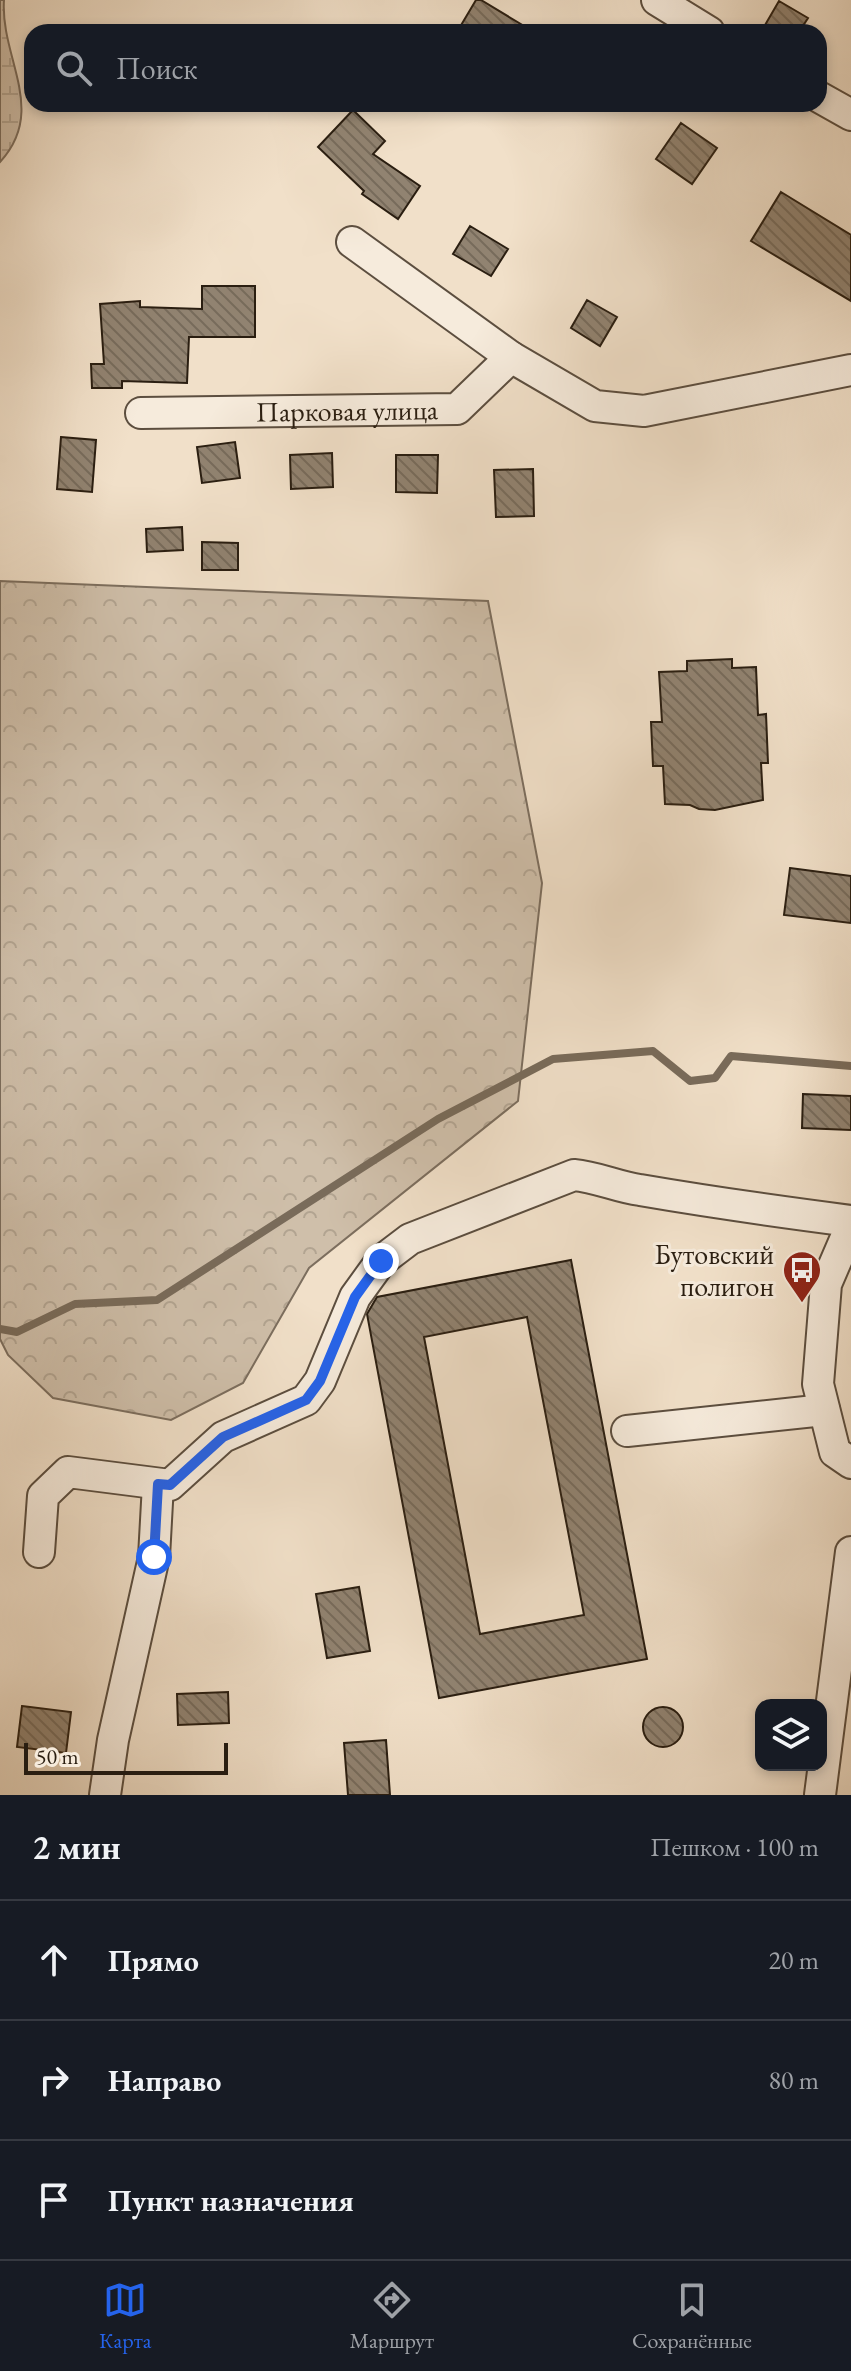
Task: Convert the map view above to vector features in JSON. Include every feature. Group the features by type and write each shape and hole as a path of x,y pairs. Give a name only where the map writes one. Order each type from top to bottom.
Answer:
{"street":[{"path":"657,0 696,24"},
{"path":"827,102 851,115"},
{"path":"352,242 511,357 595,406 644,411 851,370"},
{"name":"Парковая улица","path":"141,413 457,409 511,357"},
{"path":"39,1552 43,1496 68,1472 170,1485 223,1437 306,1400 320,1381 355,1297 381,1261 410,1239 574,1175 596,1177 641,1191 851,1223 826,1284 818,1384 835,1452 851,1463"},
{"path":"627,1431 824,1410"},
{"path":"105,1795 113,1740 154,1557 158,1484"},
{"path":"820,1795 851,1552"}],"green space":[{"path":"0,0 4,0 8,42 21,103 20,123 14,142 0,162"},
{"path":"0,581 488,601 542,883 518,1101 309,1268 243,1383 171,1420 53,1398 8,1355 0,1339"}],"building":[{"path":"476,0 481,0 521,24 462,24"},
{"path":"779,1 808,18 804,24 766,24"},
{"path":"351,112 355,112 385,141 373,154 420,186 398,219 362,194 364,191 318,147"},
{"path":"681,123 717,148 692,184 656,159"},
{"path":"781,192 851,235 851,301 751,241"},
{"path":"470,226 508,249 491,276 453,254"},
{"path":"202,286 255,286 255,337 189,337 187,383 122,381 122,388 92,388 91,364 104,364 100,304 140,301 140,307 202,309"},
{"path":"587,300 617,317 600,346 571,328"},
{"path":"61,437 96,440 92,492 57,489"},
{"path":"235,442 240,478 202,483 197,447"},
{"path":"332,453 333,487 291,489 290,455"},
{"path":"396,455 438,455 437,493 396,492"},
{"path":"533,469 534,516 496,517 494,470"},
{"path":"182,527 183,550 147,552 146,529"},
{"path":"202,542 238,543 238,570 202,570"},
{"path":"732,659 732,668 756,667 758,715 766,714 768,763 761,763 763,800 715,810 665,804 663,766 653,766 651,722 662,722 659,672 687,671 687,661"},
{"path":"790,868 851,876 851,923 784,915"},
{"path":"803,1094 851,1096 851,1130 802,1128"},
{"path":"571,1260 647,1659 439,1698 367,1314 377,1297","holes":["527,1317 584,1615 480,1634 424,1337"]},
{"path":"359,1587 370,1651 327,1658 316,1594"},
{"path":"228,1692 229,1723 178,1725 177,1694"},
{"path":"22,1706 71,1712 66,1753 17,1747"},
{"path":"663,1707 677,1713 683,1727 677,1741 663,1747 649,1741 643,1727 649,1713"},
{"path":"386,1740 390,1795 348,1795 344,1743"}],"waterway":[{"path":"0,1329 17,1332 75,1304 157,1300 438,1119 553,1059 653,1051 690,1081 715,1078 731,1056 851,1066"}],"place":[{"name":"Бутовский полигон","path":"802,1304"}],"route":[{"path":"154,1557 158,1484 170,1485 223,1437 306,1400 320,1381 355,1297 381,1261"}]}
